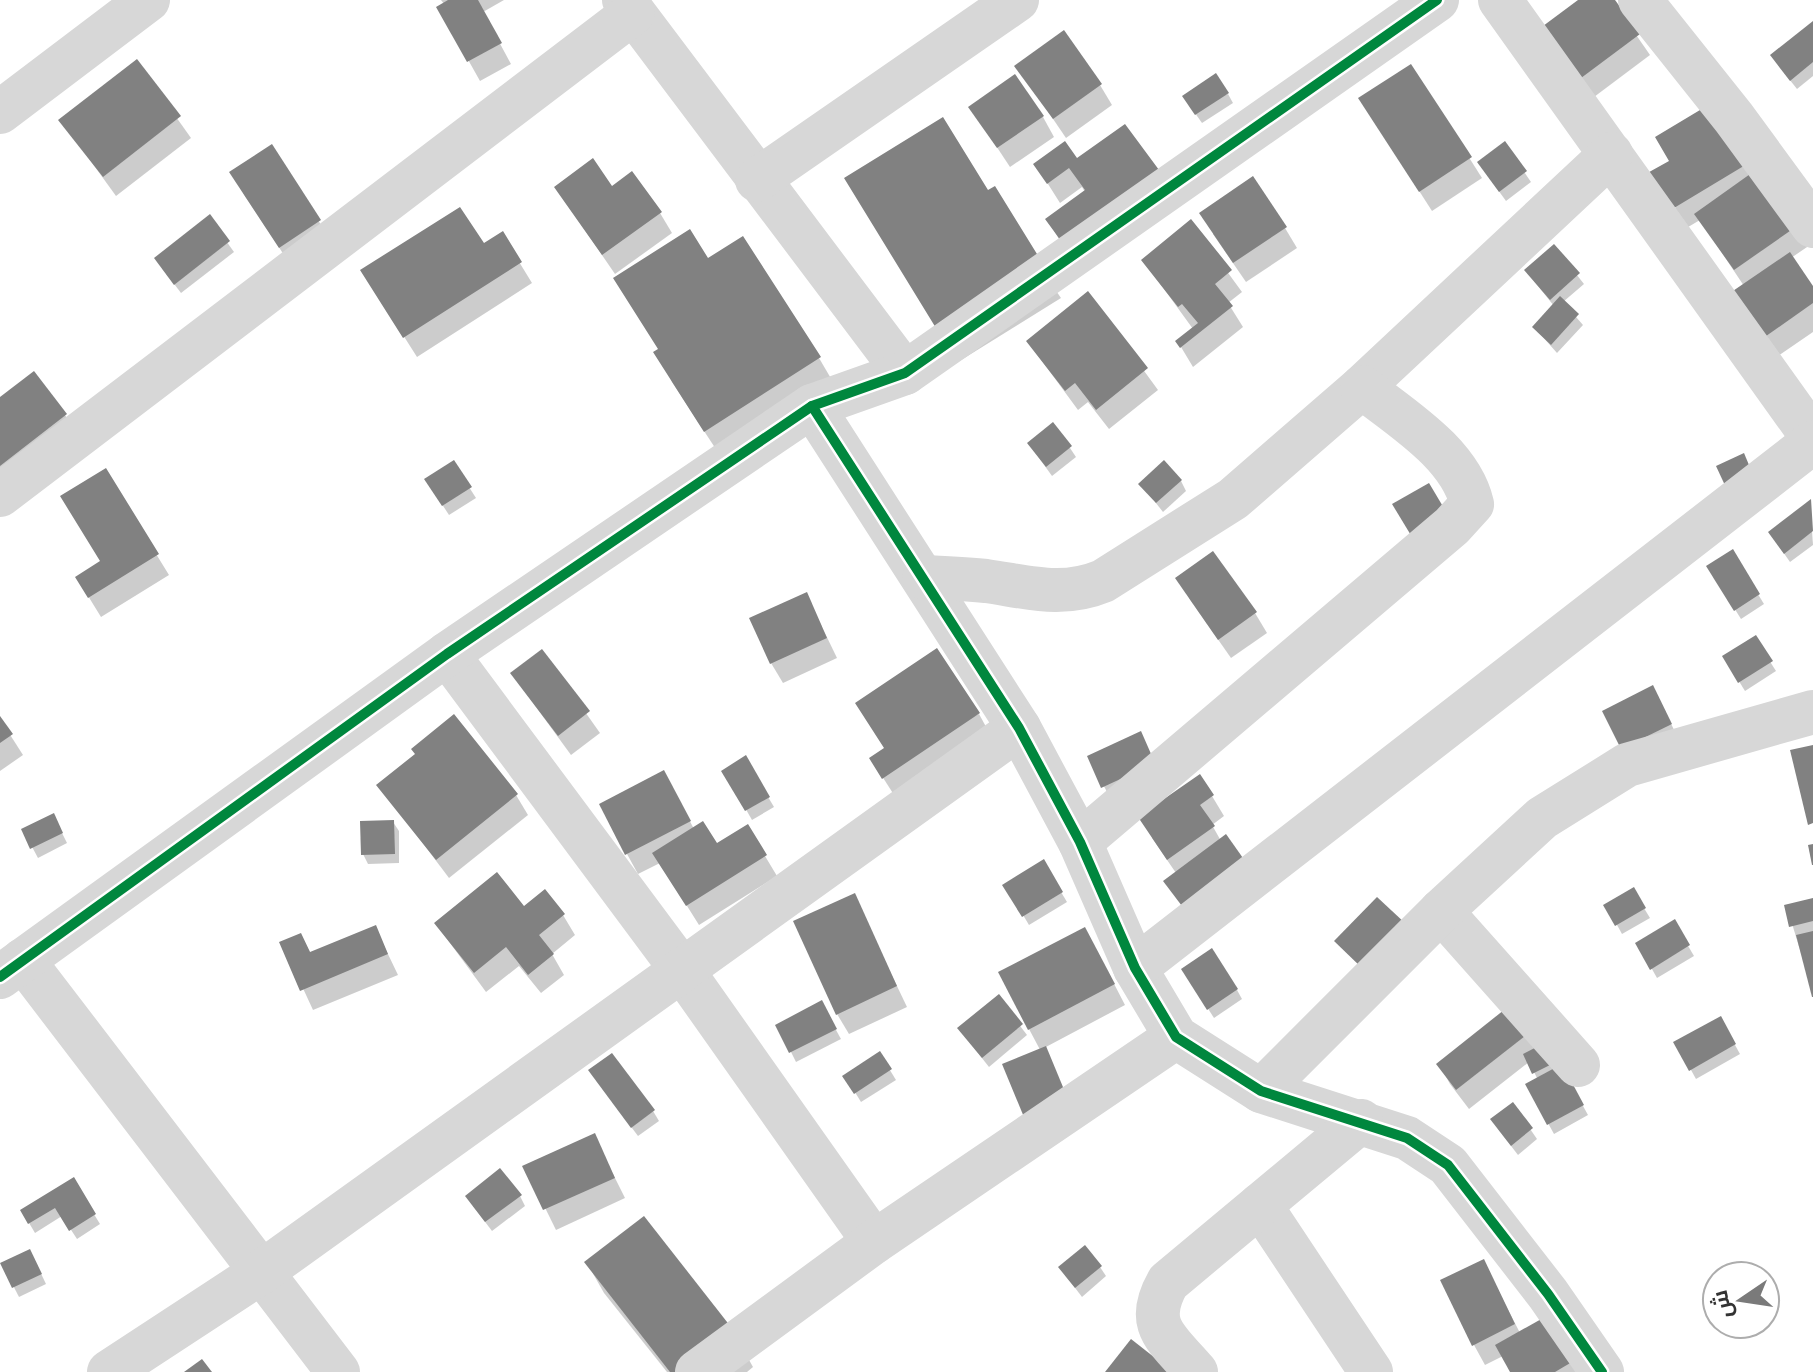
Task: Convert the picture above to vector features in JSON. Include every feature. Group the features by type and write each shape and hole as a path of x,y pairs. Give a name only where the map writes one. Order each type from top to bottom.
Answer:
{"street":[{"path":"0,112 148,0"},
{"path":"757,180 1017,0"},
{"path":"338,1372 11,968 447,654 812,406 905,373 1437,0"},
{"path":"1135,968 1813,440 1500,0"},
{"path":"1640,0 1734,118 1813,226"},
{"path":"0,495 629,6 905,373"},
{"path":"924,577 985,581 1050,592 1082,590 1103,581 1233,499 1362,387 1611,154"},
{"path":"1080,842 1452,526 1472,504 1467,481 1421,434 1362,387"},
{"path":"812,406 1019,728 1080,842 1135,968 1176,1037 1261,1091 1407,1138 1448,1165 1548,1294 1602,1372"},
{"path":"447,654 682,970 874,1242"},
{"path":"1261,1091 1441,911 1542,818 1627,765 1813,712"},
{"path":"109,1372 260,1273 1019,728"},
{"path":"1441,911 1578,1065"},
{"path":"697,1372 874,1242 1176,1037"},
{"path":"1196,1372 1161,1331 1156,1320 1156,1303 1168,1282 1361,1121"},
{"path":"1260,1205 1371,1372"}],"building":[{"path":"448,0 478,0 502,43 467,62 436,7"},
{"path":"1578,0 1615,0 1640,34 1577,81 1539,29"},
{"path":"1813,21 1813,62 1790,81 1770,55"},
{"path":"1064,30 1102,84 1053,119 1014,66"},
{"path":"137,59 181,116 103,177 58,120"},
{"path":"1411,64 1472,157 1419,192 1358,98"},
{"path":"1216,73 1229,93 1195,115 1182,96"},
{"path":"1015,74 1044,116 997,148 968,107"},
{"path":"1710,104 1747,164 1664,214 1642,176 1669,161 1655,137"},
{"path":"943,117 988,190 995,186 1045,267 939,333 844,178"},
{"path":"1125,124 1162,174 1064,245 1045,219 1085,190 1069,168 1047,184 1033,164 1065,141 1077,158"},
{"path":"1505,141 1527,171 1499,192 1477,162"},
{"path":"272,144 321,220 279,248 229,172"},
{"path":"593,158 612,186 632,171 662,212 602,255 554,187"},
{"path":"1760,167 1800,224 1734,270 1694,214"},
{"path":"1253,176 1287,227 1233,263 1199,213"},
{"path":"460,207 484,243 503,231 522,262 403,338 360,270"},
{"path":"210,214 230,241 174,285 154,258"},
{"path":"1191,219 1232,270 1215,284 1233,306 1180,348 1175,341 1198,323 1182,304 1178,307 1141,260"},
{"path":"690,229 708,258 743,236 821,357 704,432 653,352 658,349 613,278"},
{"path":"1554,244 1580,273 1550,300 1524,270"},
{"path":"1790,252 1813,286 1813,303 1759,341 1727,295"},
{"path":"1088,291 1148,368 1096,410 1075,383 1065,391 1026,341"},
{"path":"1560,296 1579,314 1551,345 1532,327"},
{"path":"34,371 67,414 0,466 0,397"},
{"path":"1053,422 1072,446 1046,467 1027,443"},
{"path":"1744,453 1756,482 1729,494 1716,466"},
{"path":"454,460 472,487 442,506 424,479"},
{"path":"1164,460 1182,480 1156,503 1138,484"},
{"path":"106,468 159,554 88,598 75,577 100,561 60,496"},
{"path":"1429,483 1448,515 1412,537 1392,504"},
{"path":"1811,499 1813,531 1784,554 1768,532"},
{"path":"1733,549 1760,594 1734,611 1706,566"},
{"path":"1213,551 1257,612 1218,640 1175,578"},
{"path":"807,592 827,638 770,664 749,618"},
{"path":"1756,635 1773,661 1738,683 1722,656"},
{"path":"937,648 980,713 882,779 869,758 884,748 855,703"},
{"path":"542,649 590,711 558,736 510,673"},
{"path":"1653,685 1672,724 1621,749 1602,711"},
{"path":"454,714 518,794 436,860 376,785 415,754 411,749"},
{"path":"0,716 13,734 0,743"},
{"path":"1141,731 1155,763 1101,788 1087,756"},
{"path":"1813,745 1813,823 1808,825 1790,750"},
{"path":"746,755 770,797 745,811 721,771"},
{"path":"664,770 691,821 625,855 599,804"},
{"path":"1200,774 1214,795 1200,805 1215,826 1167,860 1138,817"},
{"path":"54,813 63,833 30,849 21,829"},
{"path":"394,820 395,854 361,855 360,821"},
{"path":"703,821 717,843 748,824 767,855 686,906 652,853"},
{"path":"1226,834 1250,868 1188,914 1163,881"},
{"path":"1813,844 1813,865 1812,865 1808,845"},
{"path":"1044,859 1063,892 1022,917 1002,885"},
{"path":"497,872 524,906 545,889 565,914 539,935 554,954 528,975 506,947 474,973 434,923"},
{"path":"1634,887 1646,908 1615,926 1603,905"},
{"path":"855,893 897,986 836,1015 793,921"},
{"path":"1377,897 1406,924 1363,969 1334,941"},
{"path":"1813,898 1813,921 1789,927 1784,905"},
{"path":"1675,919 1690,945 1650,970 1635,943"},
{"path":"376,925 388,954 300,991 279,942 301,933 310,952"},
{"path":"1085,927 1115,984 1028,1030 998,972"},
{"path":"1813,931 1813,997 1812,997 1796,935"},
{"path":"1212,948 1238,989 1207,1010 1181,969"},
{"path":"999,994 1023,1024 982,1058 957,1028"},
{"path":"822,1000 837,1029 789,1053 775,1025"},
{"path":"1509,1006 1529,1033 1456,1090 1436,1064"},
{"path":"1721,1016 1736,1044 1689,1071 1673,1042"},
{"path":"1550,1040 1560,1060 1532,1074 1523,1054"},
{"path":"1046,1046 1070,1104 1026,1122 1002,1064"},
{"path":"880,1051 892,1069 854,1094 842,1076"},
{"path":"612,1053 655,1110 631,1128 588,1070"},
{"path":"1562,1064 1584,1105 1547,1125 1525,1084"},
{"path":"1513,1102 1533,1128 1511,1146 1490,1119"},
{"path":"595,1133 615,1178 543,1210 522,1166"},
{"path":"500,1168 522,1195 485,1222 465,1196"},
{"path":"74,1177 96,1214 69,1231 55,1208 28,1224 20,1210"},
{"path":"644,1216 738,1336 692,1372 670,1372 584,1262"},
{"path":"1085,1245 1102,1266 1075,1288 1058,1267"},
{"path":"30,1249 42,1274 12,1288 0,1263"},
{"path":"1484,1259 1515,1324 1472,1346 1440,1280"},
{"path":"1552,1313 1577,1359 1555,1372 1510,1372 1495,1345"},
{"path":"1131,1339 1173,1372 1105,1372"},
{"path":"202,1359 212,1372 184,1372"}],"cycle path":[{"path":"0,977 447,654 812,406 905,373 1437,0"},
{"path":"812,406 1019,728 1080,842 1135,968 1176,1037 1261,1091 1407,1138 1448,1165 1548,1294 1602,1372"}]}
